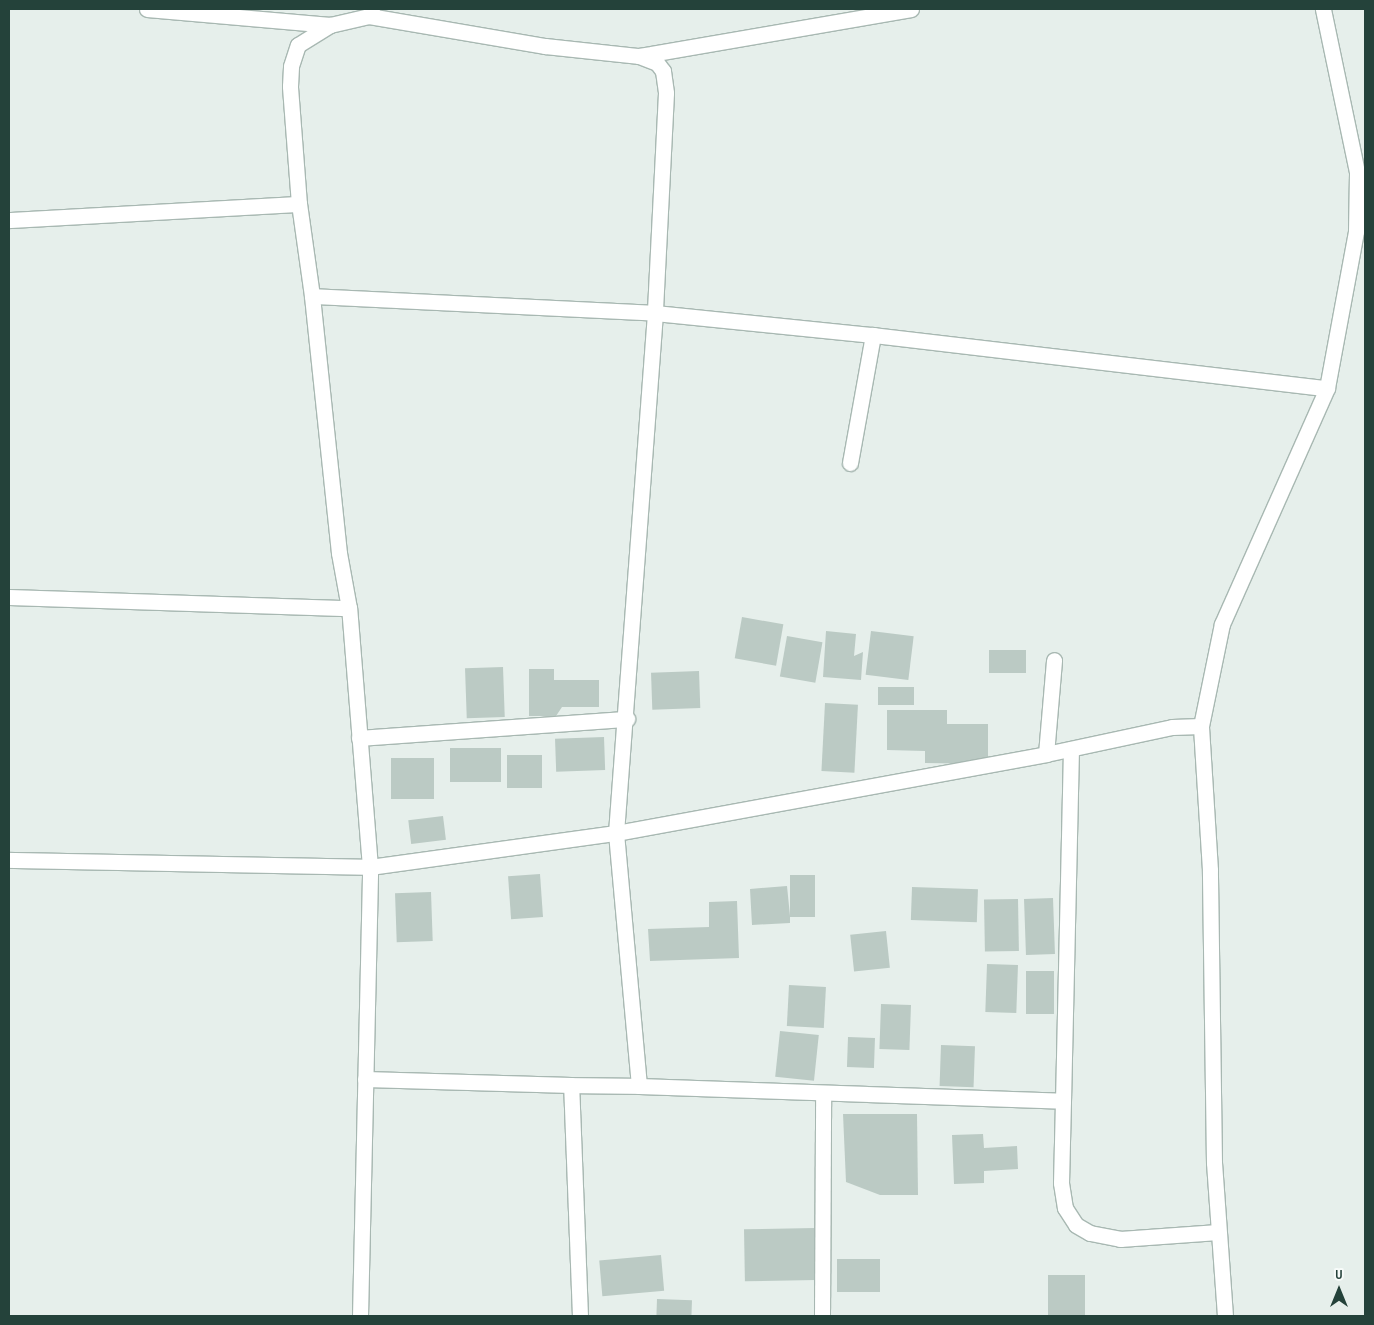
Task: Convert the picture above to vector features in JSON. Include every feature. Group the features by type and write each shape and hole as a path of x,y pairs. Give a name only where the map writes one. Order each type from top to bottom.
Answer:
{"street":[{"path":"147,9 330,25"},
{"path":"639,56 911,9"},
{"path":"1225,1316 1214,1163 1210,870 1198,726 1222,624 1321,387 1358,206 1357,172 1323,9"},
{"path":"360,1316 370,868 349,608 340,552 312,296 291,134 291,66 298,45 330,25 371,12 545,46 639,56 657,63 663,71 666,93 655,313 627,719 616,834 639,1086"},
{"path":"9,220 299,204"},
{"path":"312,296 655,313 873,335 1321,387"},
{"path":"850,463 873,335"},
{"path":"9,597 349,608"},
{"path":"1046,754 1054,660"},
{"path":"359,738 627,719"},
{"path":"9,860 370,868 616,834 1046,754 1172,728 1198,726"},
{"path":"1071,749 1060,1183 1065,1208 1076,1225 1090,1233 1120,1239 1188,1237 1218,1232"},
{"path":"365,1079 1063,1100"},
{"path":"571,1085 580,1316"},
{"path":"822,1316 823,1093"}],"building":[{"path":"742,617 783,624 776,666 735,658"},
{"path":"826,631 856,634 854,656 863,652 861,680 823,677"},
{"path":"871,631 914,636 908,680 866,675"},
{"path":"787,636 822,642 815,683 780,676"},
{"path":"989,650 1026,650 1026,673 989,673"},
{"path":"503,667 505,717 467,718 465,668"},
{"path":"529,669 554,669 554,680 599,680 599,707 562,707 556,716 529,716"},
{"path":"699,671 700,708 652,710 651,673"},
{"path":"878,687 914,687 914,705 878,705"},
{"path":"825,703 858,705 854,773 821,771"},
{"path":"887,710 947,710 947,724 988,724 988,764 925,763 925,751 887,750"},
{"path":"604,737 605,770 556,772 555,739"},
{"path":"450,748 501,748 501,782 450,782"},
{"path":"507,755 542,755 542,788 507,788"},
{"path":"391,758 434,758 434,799 391,799"},
{"path":"443,816 446,840 411,844 408,820"},
{"path":"540,874 543,917 511,919 508,876"},
{"path":"790,875 815,875 815,917 790,917 790,923 752,925 750,889 787,886 790,916"},
{"path":"912,887 978,889 977,922 911,920"},
{"path":"431,892 433,941 397,942 395,893"},
{"path":"1053,898 1055,954 1026,955 1024,899"},
{"path":"1018,899 1019,951 985,952 984,900"},
{"path":"737,901 739,958 650,961 648,929 709,927 709,902"},
{"path":"886,931 890,968 854,972 850,935"},
{"path":"987,964 1018,965 1016,1013 985,1012"},
{"path":"1026,971 1054,971 1054,1014 1026,1014"},
{"path":"789,985 826,987 824,1028 787,1026"},
{"path":"881,1004 911,1005 909,1050 879,1049"},
{"path":"780,1031 819,1035 814,1081 775,1077"},
{"path":"848,1037 875,1038 874,1068 847,1067"},
{"path":"941,1045 975,1046 974,1087 940,1086"},
{"path":"843,1114 917,1114 918,1195 880,1195 846,1182"},
{"path":"983,1134 984,1148 1017,1146 1018,1169 984,1171 984,1183 954,1184 952,1135"},
{"path":"815,1228 816,1280 745,1281 744,1229"},
{"path":"661,1255 664,1291 602,1296 599,1260"},
{"path":"837,1259 880,1259 880,1292 837,1292"},
{"path":"1048,1275 1085,1275 1085,1316 1048,1316"},
{"path":"657,1299 692,1300 691,1316 656,1316"}]}
